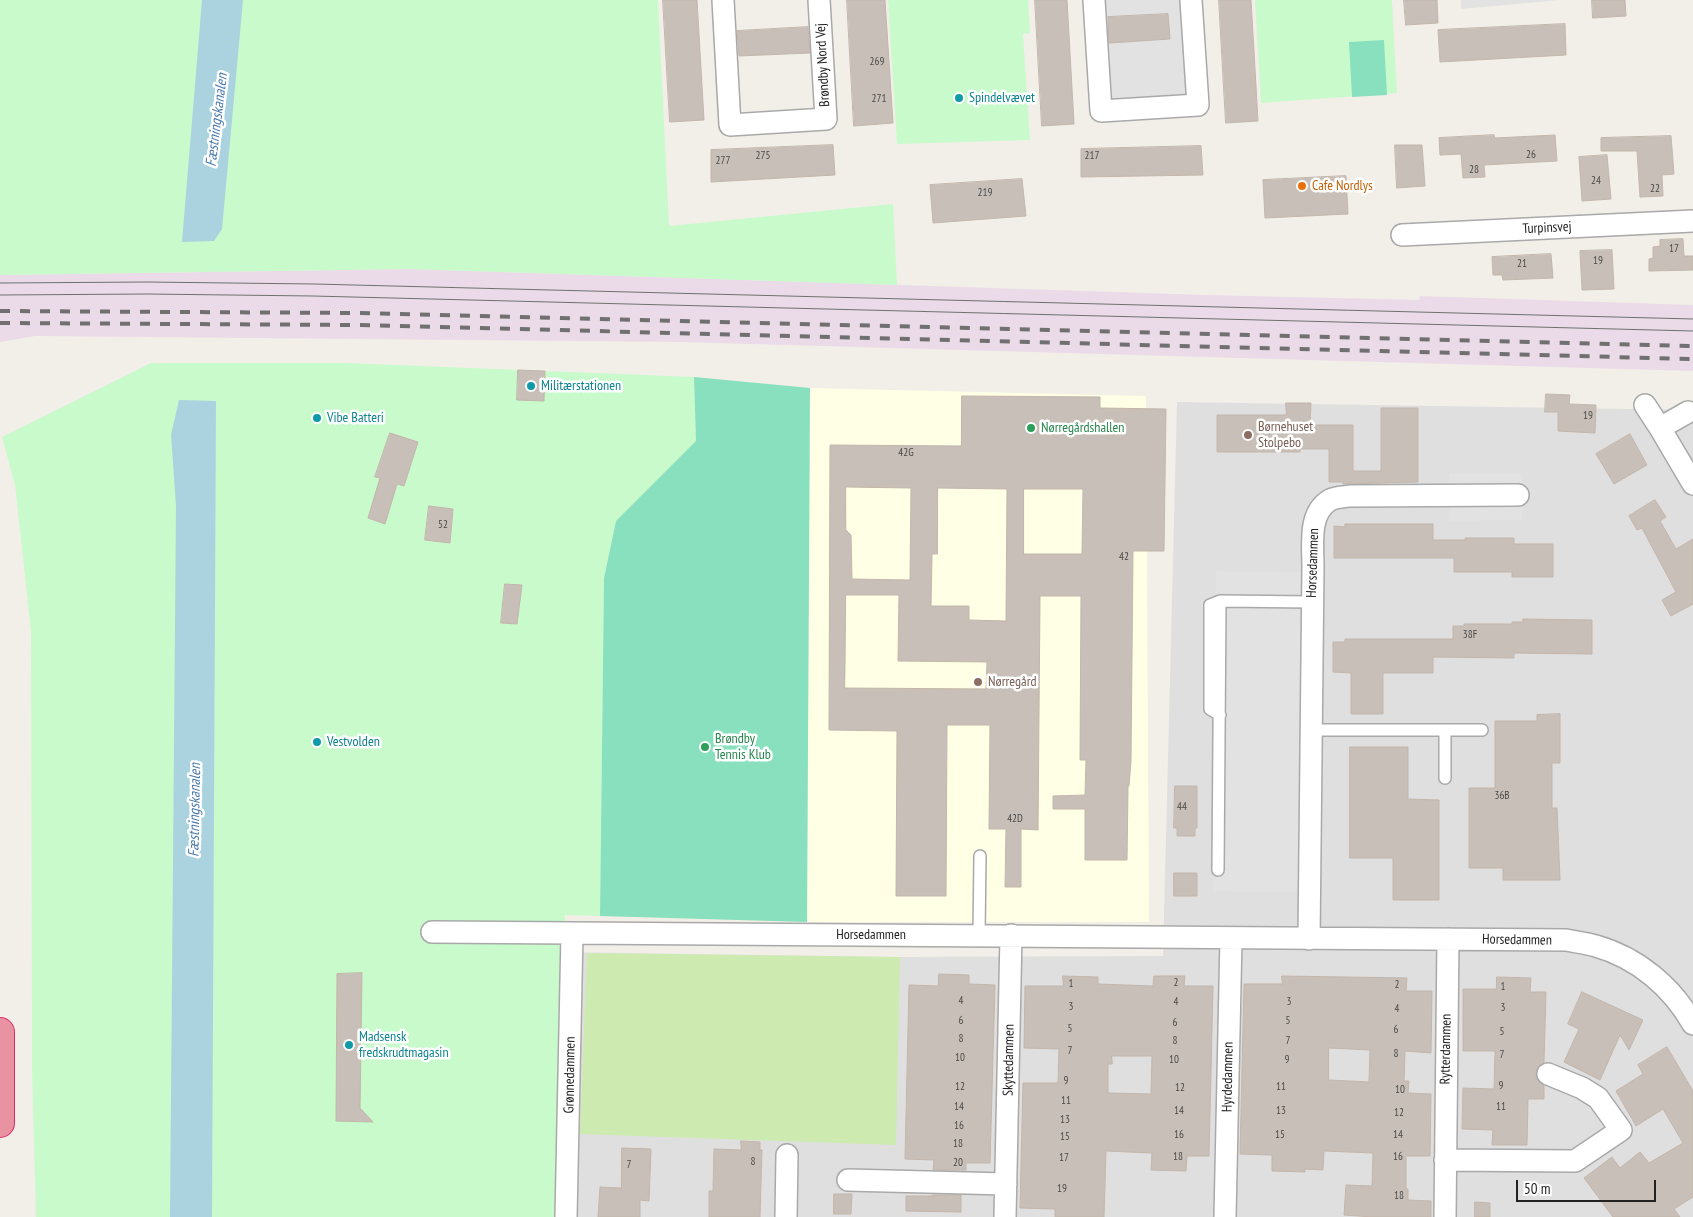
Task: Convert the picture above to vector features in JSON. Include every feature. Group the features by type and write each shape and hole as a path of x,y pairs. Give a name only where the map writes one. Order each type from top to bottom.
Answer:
{"highway":[{"path":"0,1032 0,1123"}],"street":[{"name":"Brøndby Nord Vej","path":"723,0 730,125 826,119 819,0"},
{"path":"1094,0 1101,111 1198,105 1191,0"},
{"name":"Turpinsvej","path":"1402,235 1693,221"},
{"path":"1645,406 1693,484"},
{"path":"1660,428 1688,412"},
{"name":"Horsedammen","path":"1309,939 1314,523 1320,508 1332,499 1350,496 1518,495"},
{"name":"Horsedammen","path":"432,932 1566,940 1596,946 1626,958 1653,975 1690,1013"},
{"name":"Grønnedammen","path":"566,1217 572,934"},
{"name":"Skyttedammen","path":"1006,1217 1011,936"},
{"name":"Hyrdedammen","path":"1226,1217 1231,938"},
{"name":"Rytterdammen","path":"1445,1217 1448,939"},
{"path":"1445,1160 1575,1161 1621,1130 1598,1098 1582,1088 1548,1074"},
{"path":"786,1217 787,1155"},
{"path":"848,1180 1006,1184"}],"lane":[{"path":"1218,870 1220,601 1312,602"},
{"path":"1311,730 1482,730"},
{"path":"1445,730 1445,778"},
{"path":"979,935 980,856"}],"shaded area":[{"path":"1090,0 1196,0 1202,112 1099,118"},
{"path":"1461,0 1560,0 1461,9"},
{"path":"409,269 1207,295 1419,300 1420,296 1693,305 1693,371 683,342 35,336 0,342 0,275"},
{"name":"Nørregård","path":"810,388 1146,396 1149,922 807,922"},
{"path":"1177,402 1693,410 1693,1217 543,1217 555,952 900,957 1163,956"},
{"path":"1449,474 1522,474 1522,520 1449,521"},
{"path":"1216,571 1302,572 1299,892 1213,891"}],"green space":[{"path":"0,0 658,0 669,226 893,204 897,285 409,269 0,275"},
{"path":"888,0 1028,0 1030,33 1023,34 1030,140 897,144"},
{"path":"1255,0 1392,0 1397,93 1261,103"},
{"path":"1384,40 1387,95 1352,97 1349,42"},
{"name":"Vestvolden","path":"151,363 347,363 694,377 696,441 616,521 604,578 600,916 565,915 554,1217 36,1217 32,1069 31,631 15,485 2,437"},
{"name":"Brøndby Tennis Klub","path":"694,377 810,388 807,922 600,916 604,578 616,521 696,441"},
{"path":"587,953 900,957 896,1145 580,1134"}],"water":[{"name":"Fæstningskanalen","path":"202,0 243,0 222,229 214,241 182,242"},
{"name":"Fæstningskanalen","path":"179,400 216,401 212,1217 170,1217 176,506 171,435"}],"building":[{"path":"663,0 697,0 704,120 670,122"},
{"path":"847,0 885,0 893,123 854,126"},
{"path":"1035,0 1067,0 1074,124 1042,126"},
{"path":"1219,0 1251,0 1258,121 1226,123"},
{"path":"1404,0 1437,0 1438,23 1406,25"},
{"path":"1592,0 1625,0 1626,16 1593,18"},
{"path":"1168,14 1170,39 1109,43 1108,17"},
{"path":"1565,24 1566,55 1440,62 1438,30"},
{"path":"808,27 810,53 739,56 737,31"},
{"path":"1494,135 1495,138 1555,135 1557,161 1484,165 1485,177 1463,178 1461,154 1440,155 1439,138"},
{"path":"1671,136 1674,174 1662,175 1663,196 1640,197 1637,151 1601,151 1601,138"},
{"path":"833,145 835,175 711,182 711,150"},
{"path":"1395,145 1422,145 1425,186 1397,188"},
{"path":"1201,146 1203,175 1081,177 1081,149"},
{"path":"1607,155 1611,199 1582,201 1579,157"},
{"path":"1346,176 1348,214 1265,218 1263,180"},
{"path":"1022,179 1026,216 933,223 930,185"},
{"path":"1683,239 1684,256 1693,256 1693,270 1649,271 1649,259 1653,258 1653,247 1660,246 1660,240"},
{"path":"1612,250 1614,289 1582,290 1580,251"},
{"path":"1551,254 1553,278 1503,280 1502,275 1493,275 1492,257"},
{"name":"Militærstationen","path":"518,370 545,371 544,401 517,400"},
{"path":"1546,394 1570,395 1569,404 1596,405 1595,433 1558,431 1558,412 1545,412"},
{"path":"962,396 1100,397 1100,408 1166,409 1164,551 1133,551 1131,761 1128,786 1127,860 1085,860 1085,809 1053,809 1053,796 1085,795 1086,760 1080,760 1081,596 1040,596 1038,830 1021,829 1021,887 1005,887 1006,829 989,829 990,725 947,725 946,896 896,896 897,731 829,730 830,445 961,446","holes":["846,487 911,488 910,580 852,579 851,535 846,530","938,488 1007,489 1006,621 969,620 969,606 931,606 932,554 937,554","1024,489 1083,489 1082,554 1024,554","846,595 899,595 898,661 987,662 986,689 845,688"]},
{"path":"1286,403 1311,403 1310,425 1353,425 1353,471 1381,471 1381,408 1418,408 1418,482 1343,484 1343,482 1329,482 1329,449 1300,449 1300,452 1217,452 1217,415 1286,415"},
{"path":"390,433 418,442 404,486 397,484 385,524 368,518 380,478 375,477"},
{"path":"1630,434 1647,465 1614,484 1596,454"},
{"path":"1655,500 1666,517 1660,521 1676,549 1693,539 1693,604 1671,616 1662,600 1676,592 1642,528 1637,530 1629,516"},
{"path":"429,506 453,509 450,543 425,540"},
{"path":"1345,524 1433,524 1433,540 1514,538 1514,544 1553,544 1553,577 1512,577 1512,572 1454,572 1454,558 1334,558 1334,526 1345,527"},
{"path":"505,584 522,585 517,624 501,623"},
{"path":"1523,619 1592,620 1592,654 1514,653 1514,658 1433,657 1433,673 1383,673 1383,714 1351,714 1351,673 1333,672 1333,642 1345,642 1345,639 1453,639 1453,626 1464,626 1464,624 1512,624 1512,622 1523,622"},
{"path":"1560,714 1560,763 1552,763 1552,808 1557,808 1560,880 1503,880 1503,868 1469,868 1469,788 1495,788 1495,721 1537,721 1537,715"},
{"path":"1350,747 1408,747 1408,799 1439,800 1439,900 1393,900 1393,858 1350,858"},
{"path":"1175,786 1197,786 1197,828 1195,828 1195,836 1177,836 1177,828 1174,828"},
{"path":"1174,873 1197,873 1197,896 1174,896"},
{"name":"Madsensk fredskrudtmagasin","path":"362,973 360,1108 373,1122 336,1121 337,974"},
{"path":"939,974 969,975 969,984 995,985 990,1163 966,1163 966,1170 933,1170 934,1160 905,1159 909,985 938,986"},
{"path":"1063,976 1098,977 1098,984 1153,986 1154,976 1185,976 1184,986 1213,986 1209,1156 1187,1156 1186,1171 1151,1170 1152,1153 1106,1151 1104,1217 1055,1217 1055,1209 1020,1208 1023,1083 1058,1083 1059,1049 1024,1048 1025,986 1063,986","holes":["1112,1056 1152,1056 1151,1094 1108,1093 1108,1064 1112,1064"]},
{"path":"1282,976 1407,978 1406,991 1432,991 1431,1053 1405,1051 1404,1081 1409,1081 1408,1093 1431,1094 1430,1156 1406,1156 1406,1189 1408,1189 1408,1200 1431,1201 1431,1217 1344,1215 1346,1185 1372,1186 1373,1153 1324,1151 1323,1170 1305,1169 1305,1172 1272,1171 1272,1155 1240,1154 1244,984 1282,984","holes":["1329,1048 1370,1050 1369,1082 1329,1080"]},
{"path":"1497,977 1531,978 1530,992 1546,992 1544,1062 1537,1069 1536,1075 1538,1081 1544,1086 1544,1099 1528,1099 1527,1145 1492,1145 1493,1130 1462,1129 1463,1088 1494,1089 1495,1051 1463,1051 1463,989 1496,989"},
{"path":"1582,992 1643,1020 1629,1050 1620,1035 1600,1080 1564,1062 1579,1029 1568,1024"},
{"path":"1667,1047 1693,1091 1693,1197 1674,1209 1680,1217 1613,1217 1584,1178 1612,1157 1620,1168 1640,1152 1649,1163 1683,1143 1663,1109 1636,1126 1616,1091 1643,1074 1638,1065"},
{"path":"741,1141 760,1142 760,1150 762,1150 760,1217 709,1217 709,1191 713,1191 714,1149 741,1150"},
{"path":"622,1148 651,1149 649,1201 640,1200 640,1217 598,1217 600,1187 621,1188"},
{"path":"834,1194 852,1194 851,1214 834,1214"},
{"path":"961,1195 961,1212 906,1211 906,1196"},
{"path":"1475,1202 1490,1203 1490,1217 1475,1217"}],"tram line":[{"path":"0,283 314,284 1693,319"},
{"path":"0,295 313,296 1693,331"}],"railway":[{"path":"0,311 360,313 1693,346"},
{"path":"0,323 360,325 1693,359"}],"place":[{"name":"Spindelvævet","path":"959,98"},
{"name":"Cafe Nordlys","path":"1302,186"},
{"name":"Militærstationen","path":"531,386"},
{"name":"Vibe Batteri","path":"317,418"},
{"name":"Nørregårdshallen","path":"1031,428"},
{"name":"Børnehuset Stolpebo","path":"1248,435"},
{"name":"Nørregård","path":"978,682"},
{"name":"Vestvolden","path":"317,742"},
{"name":"Brøndby Tennis Klub","path":"705,747"},
{"name":"Madsensk fredskrudtmagasin","path":"349,1045"}]}
